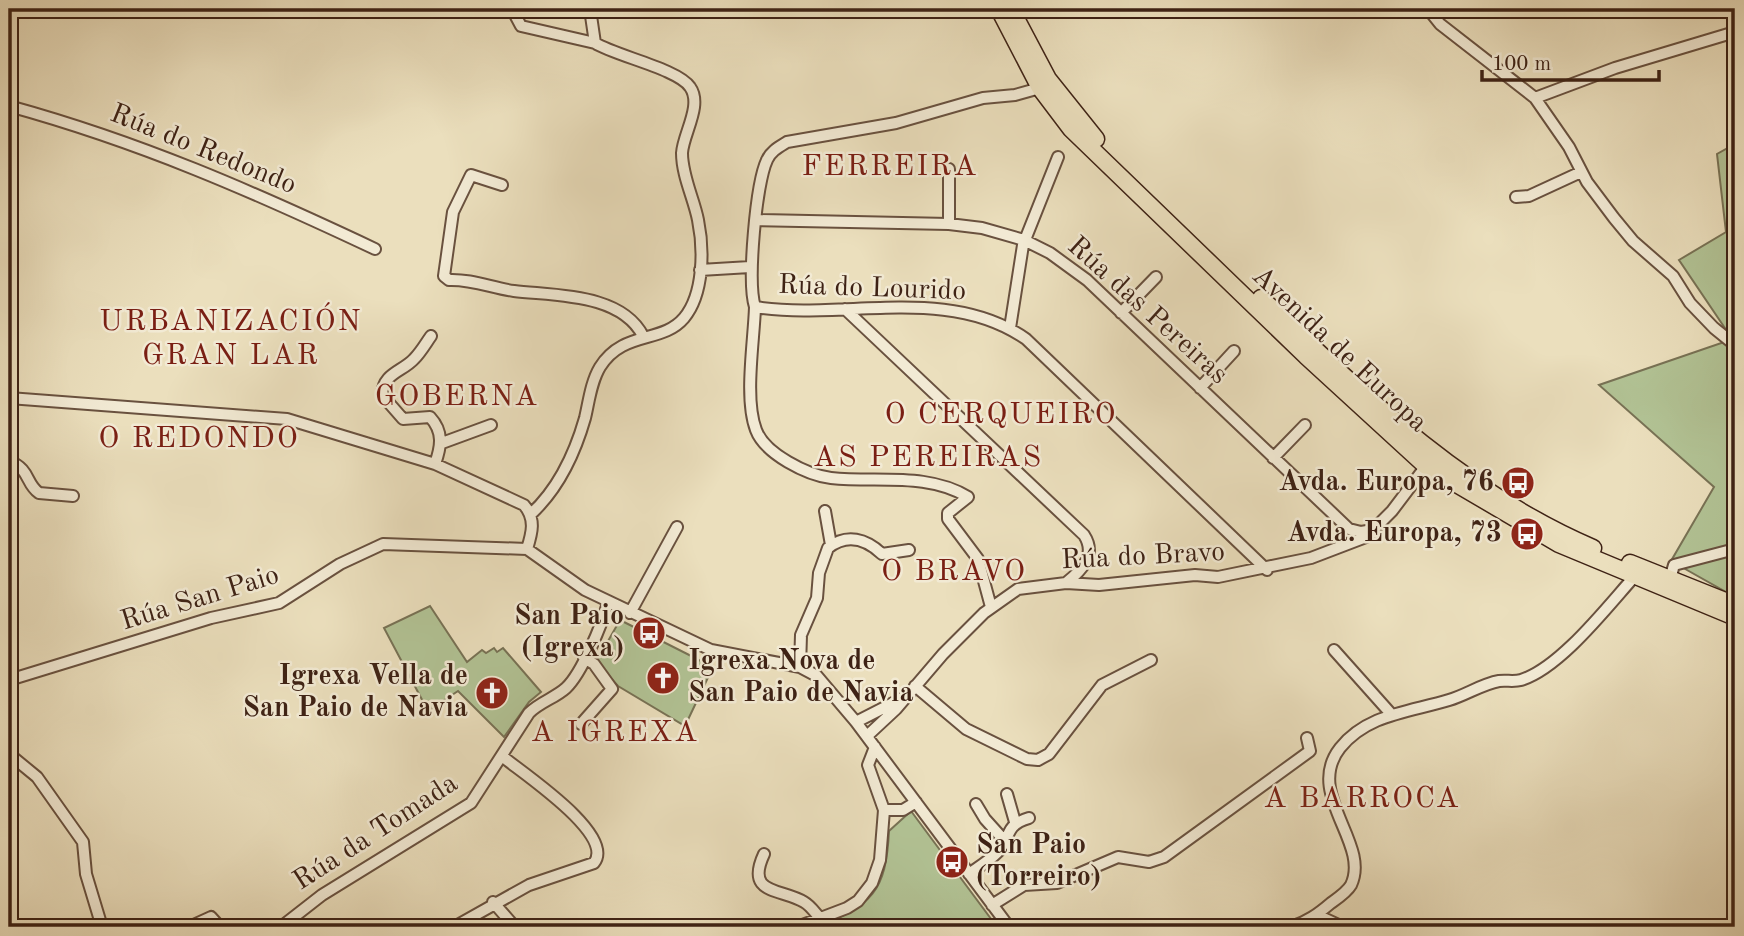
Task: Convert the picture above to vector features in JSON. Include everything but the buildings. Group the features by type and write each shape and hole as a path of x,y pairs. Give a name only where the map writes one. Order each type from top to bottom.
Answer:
{"main road":[{"name":"Avenida de Europa","path":"999,9 1040,88 1071,129 1151,208 1426,466 1537,532 1634,577 1735,617"},
{"name":"Avenida de Europa","path":"1011,9 1037,61 1085,127 1411,437 1439,459 1536,519 1588,545 1735,605"}],"street":[{"path":"512,9 521,26 595,43 681,79 693,91 694,105 682,154 698,221 700,270 694,299 683,319 662,332 643,336 612,352 598,371 582,429 558,483 531,514 527,549 608,603 630,613 724,654 800,667 827,684 1009,927"},
{"path":"590,9 595,43"},
{"path":"1271,9 1290,12 1295,9"},
{"path":"1428,9 1440,24 1535,98 1554,124 1581,172 1633,241 1673,276 1690,303 1735,345"},
{"path":"1535,98 1615,68 1735,32"},
{"path":"991,607 978,559 948,519 948,513 968,497 955,489 931,484 829,478 804,468 767,446 756,432 752,410 755,307 751,293 750,267 762,174 768,157 787,142 896,123 983,98 1015,95 1040,88"},
{"name":"Rúa do Redondo","path":"9,106 92,129 241,185 375,249"},
{"path":"1010,328 1024,240 1058,157"},
{"path":"948,224 949,169"},
{"path":"1516,197 1529,196 1581,172"},
{"path":"502,185 471,175 453,212 444,276 449,280 515,291 540,291 610,306 638,326 643,336"},
{"name":"Rúa das Pereiras","path":"757,220 948,224 982,228 1024,240 1069,266 1349,529"},
{"path":"700,270 750,267"},
{"path":"1121,313 1156,277"},
{"name":"Rúa do Lourido","path":"755,307 970,312 1010,328 1026,340 1267,570"},
{"path":"845,309 1084,535 1090,547 1087,562 1066,583"},
{"path":"431,336 413,361 398,368 386,381 382,395 403,419 430,417 442,443 435,464"},
{"path":"1200,388 1234,351"},
{"path":"9,398 287,419 435,464 524,505 531,514"},
{"path":"442,443 491,425"},
{"path":"1273,458 1305,425"},
{"path":"9,461 25,470 34,490 39,493 74,496"},
{"name":"Rúa do Bravo","path":"867,736 991,607 1018,589 1066,583 1098,584 1195,575 1218,577 1267,570 1360,541 1373,530 1426,466"},
{"path":"825,511 831,545"},
{"path":"630,613 677,527"},
{"path":"1342,547 1350,538 1349,529 1361,532 1373,530"},
{"path":"800,667 801,635 817,598 823,558 831,545 843,540 858,539 882,554 908,550"},
{"name":"Rúa San Paio","path":"9,680 211,618 279,603 340,564 383,544 527,549"},
{"path":"1670,579 1674,565 1735,549"},
{"path":"1087,562 1098,584"},
{"path":"1290,927 1317,915 1350,888 1354,874 1352,858 1329,790 1328,771 1339,749 1362,728 1392,715 1449,700 1499,681 1520,680 1544,668 1610,608 1634,577"},
{"name":"Rúa da Tomada","path":"281,927 322,895 471,803 529,713 541,702 566,688 584,658 608,603"},
{"path":"1334,650 1392,715"},
{"path":"581,724 611,689 594,664 584,658"},
{"path":"915,686 966,729 1027,759 1038,760 1049,754 1102,685 1151,660"},
{"name":"Rúa do Bravo","path":"856,722 903,698"},
{"path":"992,905 1024,885 1057,883 1118,857 1149,862 1164,857 1310,751 1307,738"},
{"path":"797,927 858,901 872,883 880,860 884,810 868,765 875,747"},
{"path":"9,754 37,777 83,842 86,874 102,927"},
{"path":"454,927 493,902 541,880 593,863 598,855 597,844 581,821 503,757"},
{"path":"1007,794 1015,822"},
{"path":"884,810 904,810 916,802"},
{"path":"976,804 1003,839"},
{"path":"969,874 1003,845 1003,839 1015,822 1029,818"},
{"path":"764,854 757,869 758,877 766,888 803,901 820,918"},
{"path":"493,902 514,927"},
{"path":"1317,915 1343,927"},
{"path":"188,927 211,917 220,927"}],"green space":[{"path":"1735,144 1735,343 1679,260 1726,232 1717,154"},
{"path":"1730,340 1735,353 1735,597 1671,561 1714,487 1599,385"},
{"path":"430,606 467,662 482,650 486,653 494,648 497,652 503,648 541,692 529,702 504,737 458,691 428,711 384,628"},
{"path":"620,620 713,667 685,726 618,686 596,662"},
{"path":"911,811 997,927 817,927 851,911 872,894 884,869 889,831"}],"place":[{"name":"Avda. Europa, 76","path":"1518,483"},
{"name":"Avda. Europa, 73","path":"1527,534"},
{"name":"San Paio (Igrexa)","path":"649,633"},
{"name":"Igrexa Nova de San Paio de Navia","path":"663,678"},
{"name":"Igrexa Vella de San Paio de Navia","path":"492,693"},
{"name":"San Paio (Torreiro)","path":"952,862"}],"district":[{"name":"FERREIRA","path":"890,167"},
{"name":"URBANIZACIÓN GRAN LAR","path":"231,339"},
{"name":"GOBERNA","path":"457,397"},
{"name":"O CERQUEIRO","path":"1001,415"},
{"name":"O REDONDO","path":"199,439"},
{"name":"AS PEREIRAS","path":"928,458"},
{"name":"O BRAVO","path":"954,572"},
{"name":"A IGREXA","path":"615,733"},
{"name":"A BARROCA","path":"1362,799"}]}
